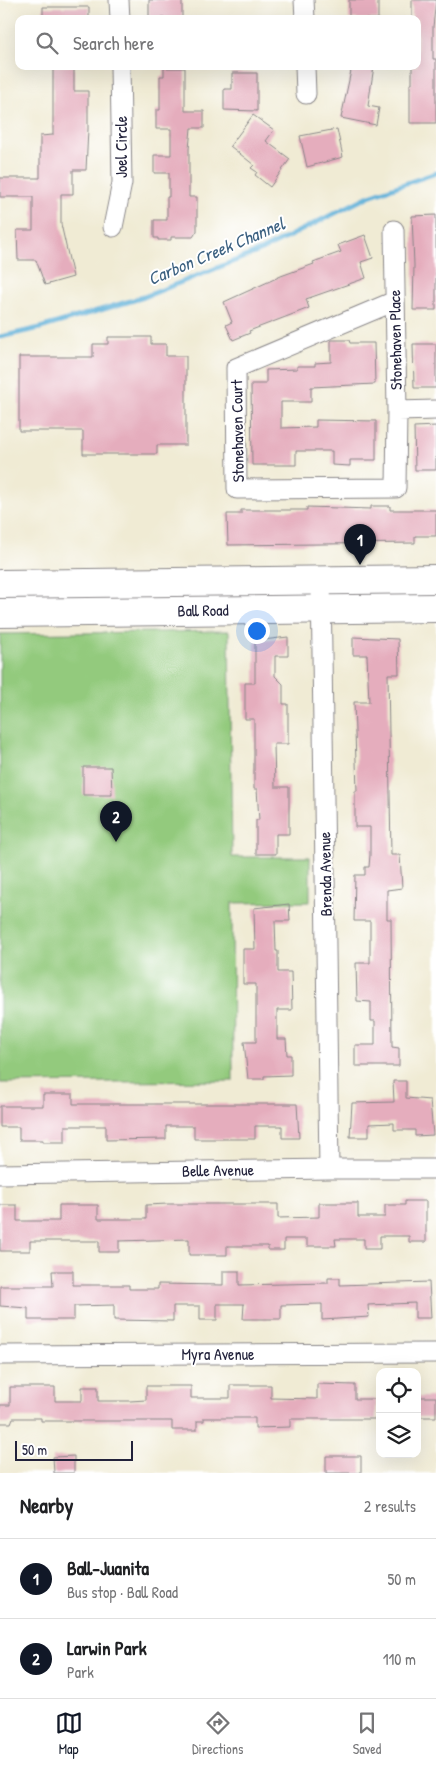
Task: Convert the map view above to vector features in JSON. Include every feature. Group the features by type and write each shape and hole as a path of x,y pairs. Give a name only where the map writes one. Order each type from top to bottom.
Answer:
{"main road":[{"name":"Ball Road","path":"0,584 436,579"},
{"name":"Ball Road","path":"0,613 436,608"}],"street":[{"path":"119,0 120,15"},
{"path":"304,0 305,15"},
{"name":"Joel Circle","path":"113,227 122,183 120,70"},
{"path":"305,70 306,94"},
{"name":"Stonehaven Place","path":"394,230 397,411 436,410"},
{"name":"Stonehaven Court","path":"395,301 236,368 237,490 396,488 397,411"},
{"name":"Brenda Avenue","path":"322,580 329,1169"},
{"name":"Belle Avenue","path":"0,1174 436,1169"},
{"name":"Myra Avenue","path":"0,1355 436,1353"}],"green space":[{"path":"229,631 232,857 310,857 310,902 232,903 233,1081 0,1083 0,634"}],"building":[{"path":"149,0 182,0 182,15 149,15"},
{"path":"349,0 378,0 378,15 349,15"},
{"path":"412,0 436,0 433,27 433,59 436,59 436,123 410,123 412,70 421,70 421,15 412,15"},
{"path":"43,7 89,7 89,15 43,15"},
{"path":"53,70 74,70 74,91 88,91 88,129 86,170 73,170 73,194 61,194 61,224 73,277 45,285 36,260 18,260 17,230 33,230 33,197 0,197 0,178 40,178 40,136 53,135"},
{"path":"164,70 185,70 185,111 204,111 204,128 191,128 189,149 189,197 197,197 197,231 193,237 171,237 171,240 158,240 158,238 154,238 154,220 167,220 167,197 169,197 169,173 154,173 154,155 171,155 171,129 156,129 156,110 160,110 160,76 164,76"},
{"path":"351,70 373,70 368,106 379,108 376,125 341,118"},
{"path":"232,73 257,73 257,111 224,110 224,89 232,89"},
{"path":"253,115 274,130 266,141 290,159 270,187 255,175 257,172 251,168 254,165 230,146"},
{"path":"337,129 343,157 307,167 300,136"},
{"path":"436,215 436,310 413,310 412,216"},
{"path":"365,235 373,258 361,262 366,278 306,299 309,308 249,331 250,333 233,340 226,325 232,322 224,302 281,276 314,264 313,262 341,252 338,245"},
{"path":"108,337 151,337 151,344 166,344 166,356 186,356 186,445 157,445 157,454 83,454 83,431 19,431 19,357 93,357 93,344 108,344"},
{"path":"331,340 349,340 350,343 374,343 375,384 311,387 311,402 281,402 281,428 316,427 316,420 376,421 376,460 350,460 350,466 332,465 332,451 296,451 296,465 252,465 251,384 266,384 266,370 297,369 297,366 315,366 315,363 331,362"},
{"path":"413,344 436,344 436,388 414,388"},
{"path":"436,426 436,470 415,470 414,427"},
{"path":"371,506 390,506 390,510 436,510 436,536 415,536 415,543 228,545 227,514 241,514 241,510 307,510 307,507 371,509"},
{"path":"288,637 288,656 275,656 275,676 283,684 283,704 288,704 288,744 274,744 275,787 289,787 289,834 276,834 276,854 256,854 256,820 259,820 257,789 254,789 254,719 245,719 245,683 255,683 255,641"},
{"path":"353,637 398,639 399,674 388,674 391,855 400,855 402,888 387,890 387,919 391,919 392,1047 399,1048 399,1066 355,1066 355,1045 375,1045 375,1021 371,1021 371,1002 357,1001 356,963 370,963 370,921 354,921 355,875 365,875 365,867 369,867 370,827 355,827 355,791 357,791 354,702 369,702 367,655 353,655"},
{"path":"83,767 111,767 112,795 83,795"},
{"path":"289,904 290,921 275,921 278,972 291,972 292,1010 277,1010 277,1039 286,1039 287,1055 291,1055 291,1075 264,1076 264,1079 248,1079 244,1042 256,1042 256,984 243,984 243,949 255,949 254,908"},
{"path":"393,1081 406,1081 406,1098 430,1100 433,1135 415,1136 415,1130 394,1130 394,1123 369,1124 369,1137 350,1137 352,1103 394,1102"},
{"path":"43,1094 73,1094 73,1104 297,1104 299,1138 282,1138 282,1126 255,1126 255,1139 194,1139 194,1126 166,1126 166,1139 106,1140 106,1126 65,1126 65,1142 43,1142 43,1140 19,1140 19,1127 0,1127 0,1106 43,1106"},
{"path":"405,1201 426,1201 426,1242 409,1242 409,1236 380,1236 380,1249 364,1249 364,1239 335,1239 336,1246 307,1246 307,1239 284,1239 284,1250 268,1250 268,1246 227,1246 227,1255 189,1255 189,1239 119,1241 119,1252 99,1252 99,1241 30,1241 30,1251 0,1251 0,1205 17,1205 17,1221 59,1221 59,1205 98,1205 98,1219 146,1219 146,1205 278,1204 278,1218 319,1217 319,1203 358,1203 358,1217 385,1217 385,1205 405,1205"},
{"path":"52,1271 73,1271 73,1285 129,1285 129,1289 158,1289 158,1284 223,1285 223,1271 239,1271 239,1285 328,1283 328,1278 340,1278 340,1285 429,1282 431,1318 415,1318 415,1303 368,1305 369,1317 322,1320 322,1304 281,1305 281,1319 243,1319 244,1304 217,1304 217,1320 200,1320 200,1306 173,1306 173,1321 114,1320 114,1305 74,1306 74,1320 28,1320 28,1308 0,1306 0,1286 53,1286"},
{"path":"317,1384 355,1385 355,1399 376,1399 376,1419 290,1419 290,1427 255,1428 255,1418 204,1418 204,1421 197,1421 197,1430 172,1430 172,1421 41,1421 41,1418 13,1418 11,1423 0,1423 0,1405 10,1405 10,1387 55,1387 55,1401 82,1401 82,1387 98,1387 98,1401 146,1400 146,1386 191,1386 191,1398 230,1398 230,1385 271,1385 271,1398 317,1399"},
{"path":"421,1397 436,1397 436,1417 421,1417"},
{"path":"74,1456 74,1473 54,1473 53,1457"},
{"path":"326,1456 361,1456 361,1473 326,1473"}],"waterway":[{"name":"Carbon Creek Channel","path":"0,337 40,328 144,297 262,250 369,196 436,173"}],"place":[{"name":"Ball-Juanita","path":"360,565"},
{"name":"Larwin Park","path":"116,842"}]}
